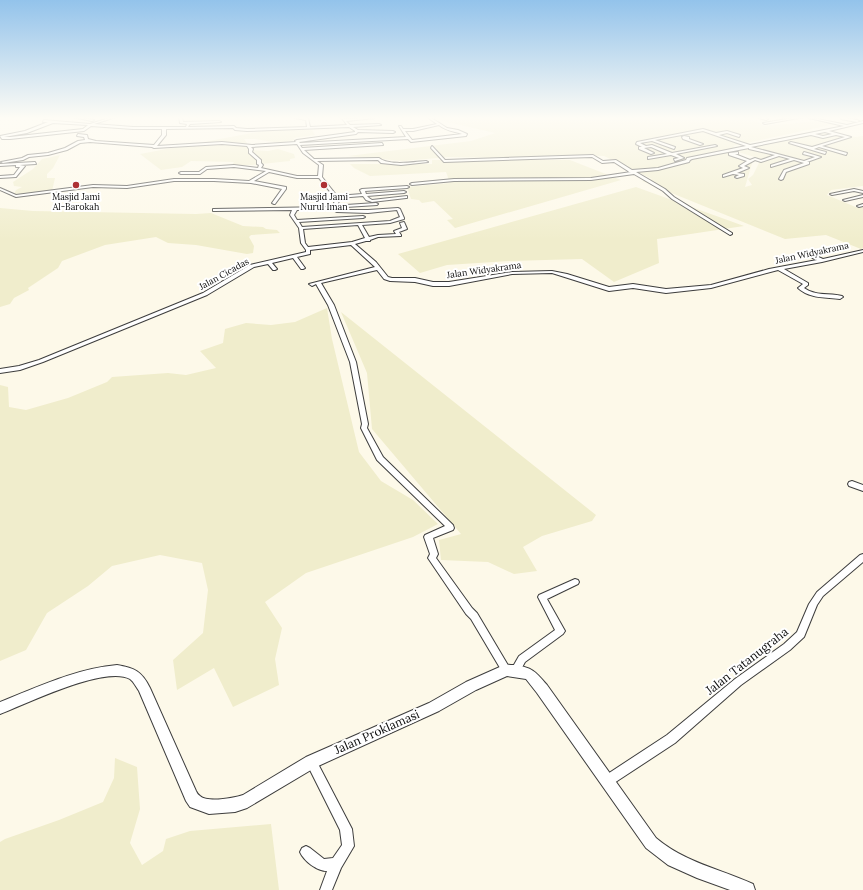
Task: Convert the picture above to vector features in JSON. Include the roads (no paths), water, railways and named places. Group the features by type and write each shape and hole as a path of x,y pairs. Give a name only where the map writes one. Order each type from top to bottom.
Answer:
{"street":[{"path":"3,162 24,159"},
{"path":"257,159 259,160 258,164 261,165 259,169"},
{"path":"311,160 380,159 381,162 394,163 426,162"},
{"path":"443,159 446,161 519,159"},
{"path":"597,159 602,162 614,161 664,190 673,198 730,234"},
{"path":"667,161 679,159"},
{"path":"412,184 454,180 591,179 658,169 693,159"},
{"path":"744,159 751,161"},
{"path":"724,176 747,168 741,166 755,159 761,161 767,159"},
{"path":"772,166 794,159 808,163 785,172 781,179"},
{"path":"803,162 814,159"},
{"path":"311,160 321,165 320,177 337,199"},
{"path":"0,166 35,163"},
{"path":"0,177 15,176 23,166 17,166 18,164"},
{"path":"181,173 202,172 204,168 234,166 259,169 297,178 320,177"},
{"path":"252,182 268,171"},
{"path":"734,172 743,175 737,177"},
{"path":"0,189 16,196 89,187 127,187 174,180 214,180 252,182 285,188 274,203"},
{"path":"87,192 89,187"},
{"path":"214,210 296,209 407,201 404,189 366,197 337,199"},
{"path":"832,194 854,190 863,192"},
{"path":"845,200 863,196"},
{"path":"366,197 376,200 406,197"},
{"path":"335,207 337,199"},
{"path":"301,228 346,226 370,222 392,222 402,218 398,209 383,212 360,212 337,211 335,207"},
{"path":"296,209 292,215 301,228 303,243 307,249 352,243 368,240 378,236 398,235 396,231 405,229 402,223"},
{"path":"360,212 363,217 370,222"},
{"path":"297,221 363,217"},
{"path":"360,226 368,240"},
{"name":"Jalan Widyakrama","path":"352,243 390,280 415,280 441,284 531,272 565,275 609,289 633,286 666,290 711,286 863,251"},
{"name":"Jalan Cicadas","path":"0,371 30,365 76,348 132,323 205,294 252,266 308,253 307,249"},
{"path":"805,252 822,261"},
{"path":"295,257 303,268"},
{"path":"269,262 275,269"},
{"path":"378,268 315,284 331,305 354,366 365,424 364,428 378,455 449,526 428,537 434,554 432,558 511,670 530,675 542,689 651,843 664,856 690,869 721,878 747,890"},
{"path":"780,269 806,284 801,288 804,291 818,296 840,297"},
{"path":"852,484 863,488"},
{"name":"Jalan Tatanugraha","path":"607,781 671,739 733,686 787,647 801,634 813,604 820,594 828,585 863,557"},
{"path":"511,670 522,659 560,631 542,597 575,582"},
{"name":"Jalan Proklamasi","path":"0,708 83,677 112,670 129,673 137,677 144,688 191,796 195,802 209,807 235,806 247,801 311,762 434,707 471,686 511,670"},
{"path":"311,762 346,829 348,836 348,846 336,864 326,890"},
{"path":"306,852 322,865 336,864"}],"place":[{"name":"Masjid Jami Al-Barokah","path":"76,185"},
{"name":"Masjid Jami Nurul Iman","path":"324,185"}]}
